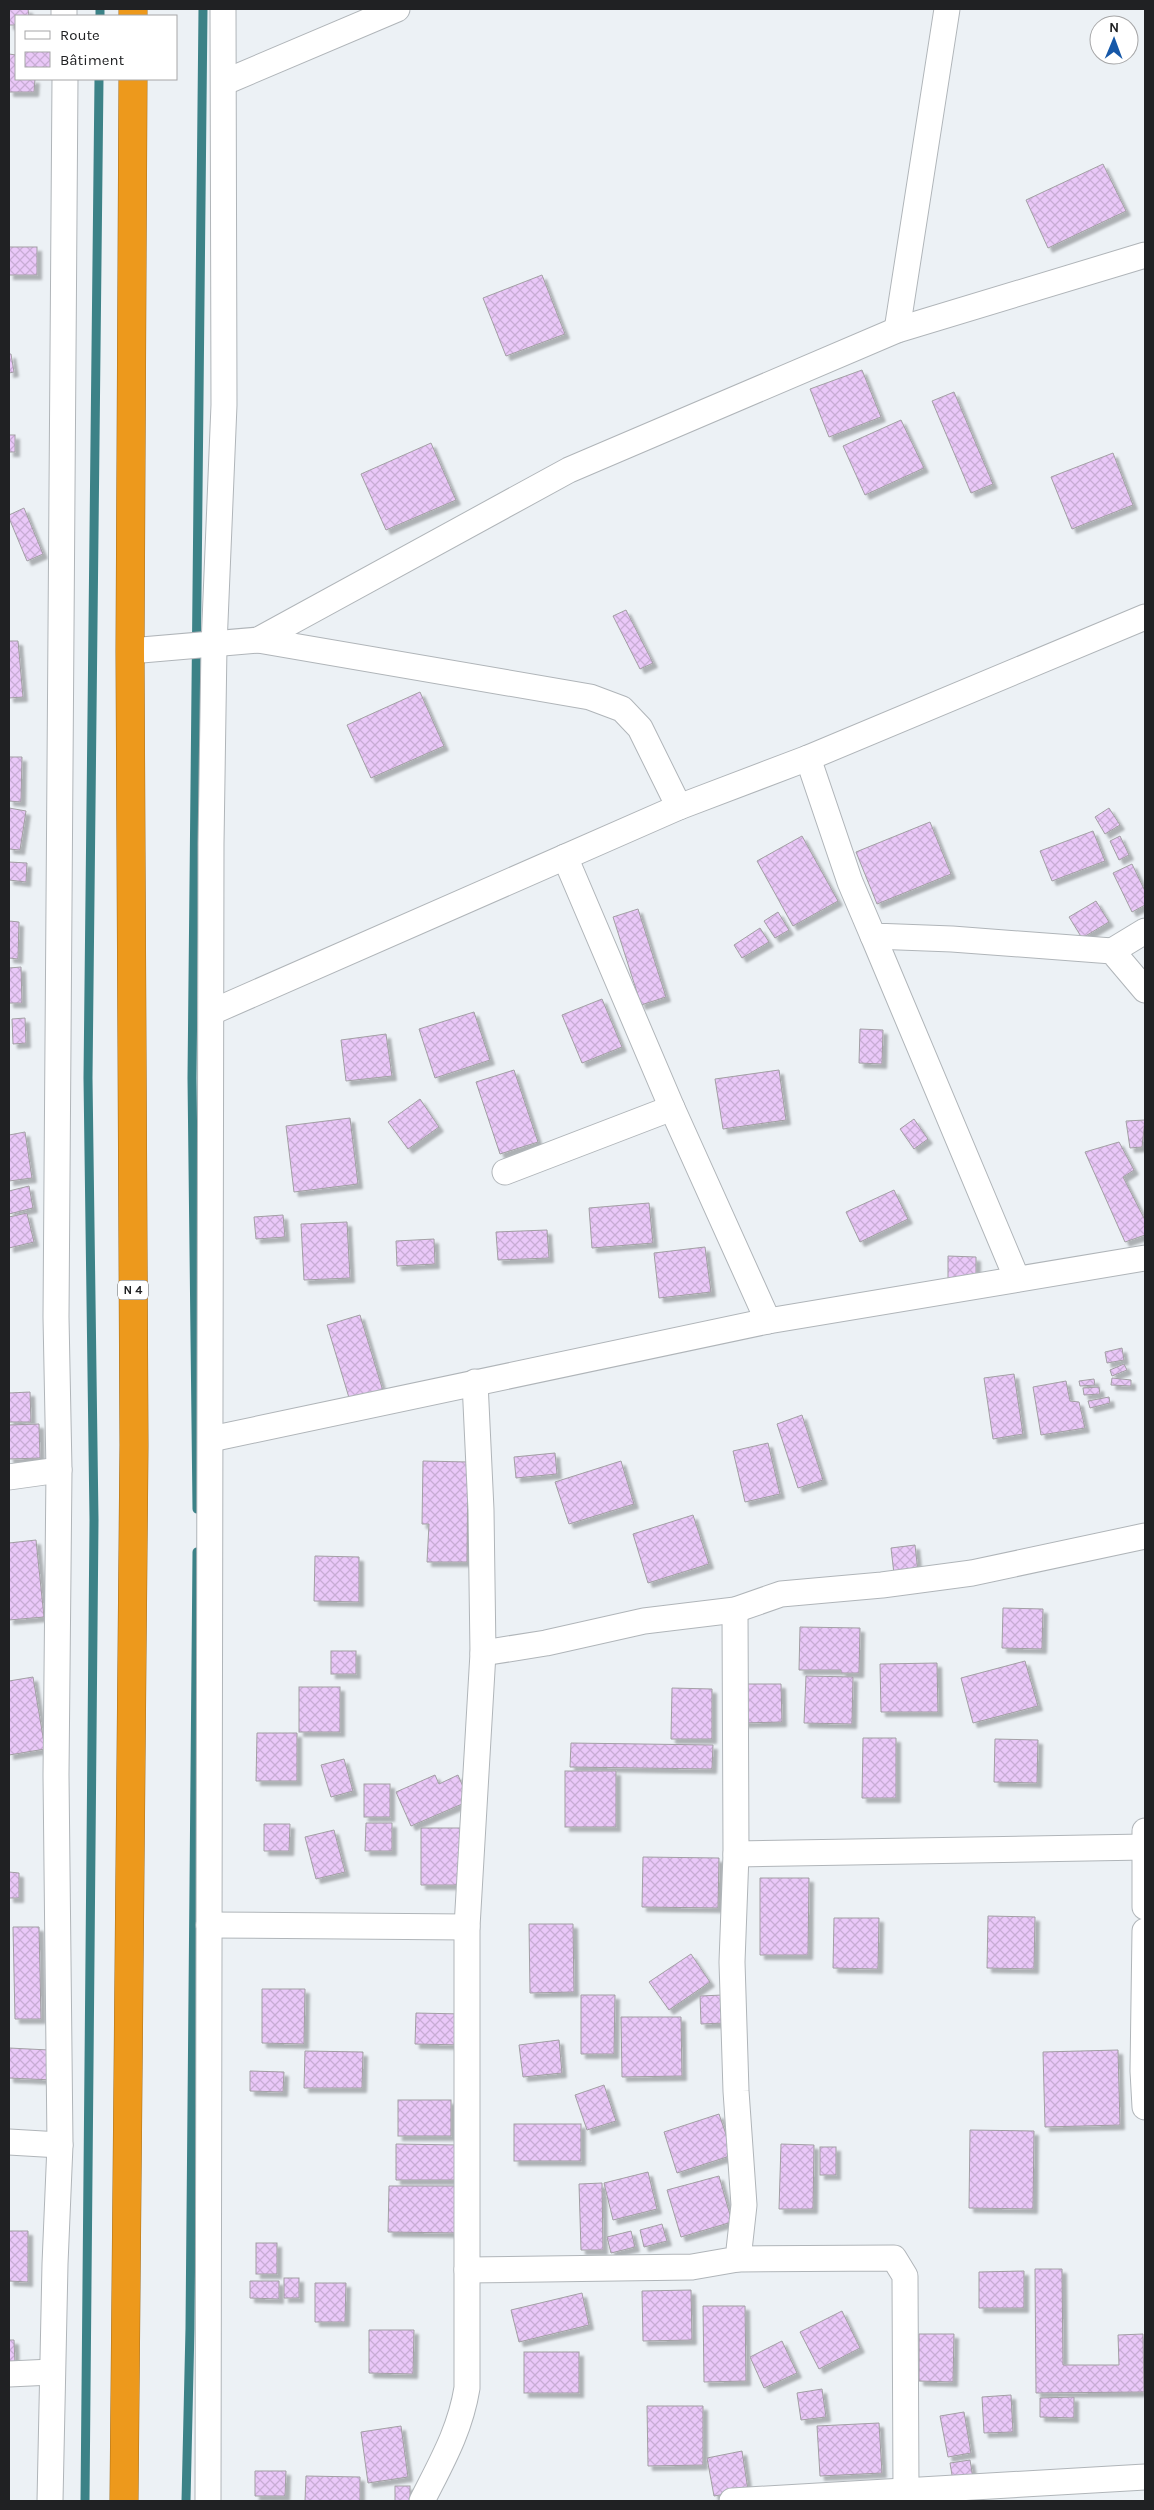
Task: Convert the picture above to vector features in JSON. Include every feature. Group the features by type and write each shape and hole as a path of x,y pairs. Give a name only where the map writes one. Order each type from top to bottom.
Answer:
{"highway":[{"name":"N 4","path":"124,2501 134,1444 130,651 133,80"}],"street":[{"path":"208,2501 212,1012 211,844 201,646 224,405 225,82 223,9"},
{"path":"225,82 397,9"},
{"path":"897,330 947,9"},
{"path":"50,2501 52,2372 60,2145 56,1775 59,1470 56,1307 65,80"},
{"path":"258,640 569,470 897,330 1145,255"},
{"path":"212,1012 679,807 808,758 1145,617"},
{"path":"130,651 258,640 590,697 622,709 640,728 679,807"},
{"path":"808,758 850,882 1017,1279"},
{"path":"566,857 672,1108 768,1321"},
{"path":"873,936 952,939 1112,951 1145,932"},
{"path":"1112,951 1145,990"},
{"path":"504,1172 672,1108"},
{"path":"211,1439 768,1321 1145,1258"},
{"path":"422,2501 454,2438 463,2414 467,2388 467,1926 483,1653 481,1510 475,1382"},
{"path":"9,1477 59,1470"},
{"path":"483,1653 546,1643 644,1621 735,1610 781,1594 882,1585 972,1573 1145,1536"},
{"path":"735,1610 736,1854 732,1962 736,2091 744,2205 738,2259"},
{"path":"736,1854 1145,1842 1145,1907"},
{"path":"209,1925 467,1926"},
{"path":"1145,1931 1143,2071 1145,2107"},
{"path":"9,2142 60,2145"},
{"path":"467,2270 692,2267 738,2259 894,2258 905,2276 906,2491"},
{"path":"9,2374 52,2372"},
{"path":"732,2501 1145,2477"}],"building":[{"path":"9,9 28,9 29,15 15,15 15,25 9,25"},
{"path":"9,54 15,55 15,80 35,80 34,92 9,92"},
{"path":"1103,164 1126,211 1048,248 1026,200"},
{"path":"9,247 37,247 37,275 9,275"},
{"path":"542,275 565,334 506,356 483,298"},
{"path":"9,354 11,354 14,372 9,373"},
{"path":"862,370 881,417 829,437 810,389"},
{"path":"954,392 993,484 971,493 932,401"},
{"path":"901,420 924,468 865,495 843,446"},
{"path":"9,435 15,435 15,452 9,452"},
{"path":"431,443 456,500 386,530 361,474"},
{"path":"1113,453 1133,505 1072,529 1051,477"},
{"path":"24,508 43,554 27,561 9,518 9,515"},
{"path":"626,610 653,663 640,669 613,616"},
{"path":"9,641 18,641 23,697 9,698"},
{"path":"420,692 444,746 371,778 347,725"},
{"path":"9,757 22,757 21,802 9,801"},
{"path":"9,808 26,811 20,850 9,849"},
{"path":"1109,808 1120,825 1105,834 1095,817"},
{"path":"930,822 951,874 877,904 856,852"},
{"path":"1093,831 1105,861 1052,881 1040,851"},
{"path":"802,836 838,901 793,926 757,861"},
{"path":"1120,836 1129,855 1119,860 1110,841"},
{"path":"9,862 27,863 26,882 9,880"},
{"path":"1132,864 1145,891 1145,905 1132,912 1113,873"},
{"path":"1096,901 1109,922 1082,938 1069,917"},
{"path":"638,909 666,997 641,1005 613,917"},
{"path":"778,912 789,930 775,938 764,921"},
{"path":"9,921 19,922 18,959 9,958"},
{"path":"760,928 769,942 742,958 734,945"},
{"path":"21,967 22,1003 9,1003 9,968"},
{"path":"602,999 622,1047 582,1063 562,1015"},
{"path":"474,1012 490,1060 435,1078 419,1029"},
{"path":"25,1018 26,1043 13,1044 12,1019"},
{"path":"860,1029 883,1030 882,1064 859,1063"},
{"path":"386,1034 392,1076 346,1081 341,1040"},
{"path":"514,1070 538,1142 500,1154 476,1082"},
{"path":"779,1070 786,1120 723,1129 715,1079"},
{"path":"420,1099 439,1127 408,1149 388,1122"},
{"path":"350,1118 358,1184 294,1192 286,1126"},
{"path":"914,1119 928,1139 914,1149 900,1129"},
{"path":"1145,1120 1142,1147 1130,1148 1126,1121"},
{"path":"25,1132 32,1178 9,1181 9,1135"},
{"path":"1119,1142 1134,1170 1123,1177 1145,1220 1145,1235 1125,1242 1085,1152"},
{"path":"29,1186 33,1208 9,1214 9,1191"},
{"path":"894,1190 908,1219 860,1242 846,1212"},
{"path":"649,1203 653,1243 592,1248 589,1208"},
{"path":"27,1213 34,1242 9,1248 9,1217"},
{"path":"283,1215 285,1237 256,1239 254,1217"},
{"path":"347,1222 350,1278 304,1280 301,1224"},
{"path":"547,1230 549,1258 498,1260 496,1232"},
{"path":"434,1239 435,1264 397,1266 396,1241"},
{"path":"705,1247 711,1292 659,1298 654,1253"},
{"path":"948,1256 976,1257 976,1280 948,1279"},
{"path":"360,1315 383,1391 350,1401 327,1325"},
{"path":"1122,1348 1124,1360 1107,1363 1105,1352"},
{"path":"1124,1364 1127,1370 1112,1376 1110,1370"},
{"path":"1014,1374 1023,1434 993,1439 984,1378"},
{"path":"1112,1378 1131,1380 1131,1386 1111,1385"},
{"path":"1094,1379 1095,1385 1080,1386 1079,1381"},
{"path":"1066,1381 1070,1401 1079,1402 1085,1428 1041,1435 1033,1387"},
{"path":"1099,1387 1100,1394 1084,1395 1083,1388"},
{"path":"30,1392 31,1422 9,1422 9,1393"},
{"path":"1109,1397 1110,1403 1090,1408 1088,1401"},
{"path":"802,1415 823,1480 798,1488 777,1424"},
{"path":"39,1424 40,1458 9,1459 9,1425"},
{"path":"768,1443 780,1494 745,1502 733,1451"},
{"path":"555,1453 557,1474 516,1478 514,1457"},
{"path":"423,1461 468,1462 467,1562 427,1562 429,1524 422,1524"},
{"path":"621,1461 634,1504 569,1524 555,1482"},
{"path":"693,1515 709,1564 648,1583 633,1534"},
{"path":"36,1540 44,1617 9,1620 9,1543"},
{"path":"915,1545 918,1572 894,1574 891,1548"},
{"path":"315,1556 359,1557 359,1602 314,1601"},
{"path":"1003,1608 1043,1609 1042,1649 1002,1648"},
{"path":"800,1627 860,1628 859,1673 841,1673 841,1670 799,1670"},
{"path":"331,1651 356,1651 356,1674 331,1674"},
{"path":"1025,1661 1038,1706 973,1723 961,1678"},
{"path":"937,1663 938,1712 881,1712 880,1664"},
{"path":"806,1676 853,1677 852,1724 804,1723"},
{"path":"33,1677 45,1749 9,1755 9,1681"},
{"path":"743,1684 781,1684 782,1722 743,1723"},
{"path":"299,1687 340,1687 340,1732 299,1732"},
{"path":"672,1688 712,1689 712,1739 671,1739"},
{"path":"257,1733 297,1733 297,1781 256,1781"},
{"path":"863,1738 896,1738 896,1798 862,1798"},
{"path":"995,1739 1038,1740 1037,1783 994,1782"},
{"path":"571,1743 713,1745 712,1769 570,1767"},
{"path":"344,1759 353,1791 331,1797 321,1765"},
{"path":"565,1771 616,1771 616,1827 565,1827"},
{"path":"435,1775 439,1784 458,1775 469,1801 411,1826 396,1792"},
{"path":"364,1784 390,1784 390,1817 364,1817"},
{"path":"366,1823 392,1823 392,1851 365,1851"},
{"path":"264,1824 290,1824 289,1851 264,1851"},
{"path":"421,1828 465,1828 464,1885 421,1885"},
{"path":"334,1830 345,1872 316,1879 305,1837"},
{"path":"643,1857 719,1858 718,1908 642,1907"},
{"path":"9,1872 19,1873 19,1898 9,1898"},
{"path":"760,1878 809,1878 808,1955 760,1955"},
{"path":"988,1916 1035,1917 1034,1969 987,1968"},
{"path":"834,1918 879,1918 878,1969 833,1968"},
{"path":"529,1924 573,1924 574,1992 530,1993"},
{"path":"13,1927 39,1927 41,2019 15,2019"},
{"path":"691,1954 710,1982 669,2010 649,1982"},
{"path":"262,1989 305,1989 304,2044 262,2043"},
{"path":"581,1995 615,1995 614,2054 581,2054"},
{"path":"723,1995 724,2023 701,2024 700,1996"},
{"path":"416,2013 462,2014 462,2045 415,2044"},
{"path":"621,2017 681,2017 682,2076 622,2077"},
{"path":"559,2040 562,2073 523,2077 519,2045"},
{"path":"9,2048 49,2050 53,2080 9,2078"},
{"path":"1118,2050 1120,2125 1045,2127 1043,2052"},
{"path":"305,2051 363,2052 362,2088 304,2088"},
{"path":"250,2071 284,2072 283,2092 250,2091"},
{"path":"604,2085 616,2121 587,2130 575,2095"},
{"path":"398,2100 451,2100 451,2136 398,2136"},
{"path":"719,2114 733,2155 677,2173 664,2132"},
{"path":"514,2124 581,2124 581,2161 514,2161"},
{"path":"970,2130 1034,2131 1033,2209 969,2208"},
{"path":"396,2144 458,2145 457,2180 396,2180"},
{"path":"781,2144 814,2145 813,2209 779,2209"},
{"path":"820,2147 836,2147 836,2175 820,2175"},
{"path":"648,2172 657,2209 613,2220 604,2183"},
{"path":"719,2176 732,2222 681,2237 667,2190"},
{"path":"602,2183 603,2250 581,2250 579,2184"},
{"path":"389,2186 459,2186 458,2233 388,2232"},
{"path":"662,2224 667,2241 644,2247 640,2230"},
{"path":"9,2231 28,2231 28,2282 9,2281"},
{"path":"631,2231 635,2247 611,2253 607,2237"},
{"path":"256,2243 277,2243 277,2274 256,2274"},
{"path":"1035,2269 1062,2269 1063,2365 1119,2365 1118,2335 1143,2334 1144,2392 1036,2393"},
{"path":"1024,2271 1024,2308 979,2308 979,2272"},
{"path":"284,2278 299,2278 299,2298 284,2298"},
{"path":"250,2281 279,2281 279,2299 250,2298"},
{"path":"315,2283 346,2283 345,2322 315,2322"},
{"path":"691,2290 692,2340 643,2341 642,2291"},
{"path":"582,2293 589,2325 519,2342 511,2310"},
{"path":"703,2306 745,2306 746,2381 704,2382"},
{"path":"842,2311 860,2348 819,2369 800,2332"},
{"path":"369,2330 414,2330 413,2374 369,2373"},
{"path":"919,2334 954,2334 953,2382 919,2381"},
{"path":"9,2340 14,2340 15,2364 9,2364"},
{"path":"782,2341 797,2373 764,2388 750,2357"},
{"path":"524,2352 579,2352 579,2393 524,2393"},
{"path":"822,2389 826,2417 801,2420 797,2393"},
{"path":"1011,2395 1013,2432 984,2433 982,2397"},
{"path":"1074,2397 1074,2418 1040,2417 1040,2398"},
{"path":"647,2406 703,2406 703,2465 648,2466"},
{"path":"964,2412 971,2453 948,2457 940,2416"},
{"path":"879,2423 882,2473 820,2476 817,2426"},
{"path":"401,2426 408,2477 368,2483 361,2432"},
{"path":"742,2451 748,2490 714,2496 707,2458"},
{"path":"970,2460 973,2478 953,2481 950,2463"},
{"path":"255,2471 286,2471 285,2496 255,2496"},
{"path":"306,2476 360,2477 360,2501 305,2501"},
{"path":"395,2486 410,2486 410,2501 395,2501"}],"waterway":[{"path":"100,9 100,15"},
{"path":"197,1509 192,1078 203,9"},
{"path":"85,2501 94,1520 88,1078 99,80"},
{"path":"186,2501 190,2328 197,1552"}]}
